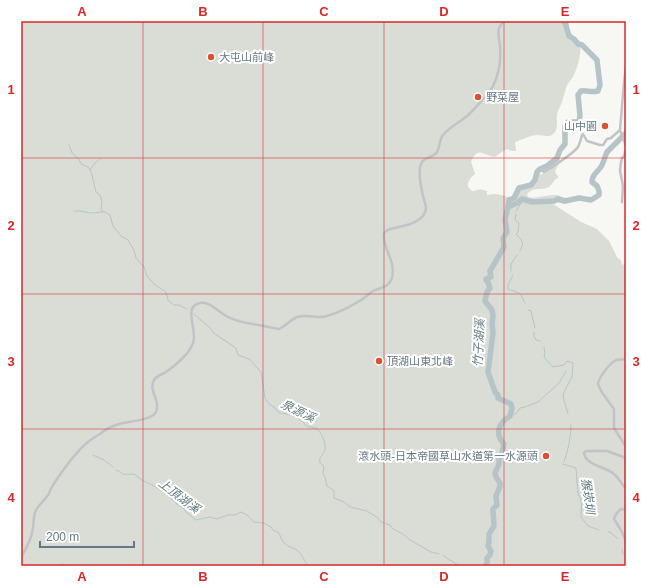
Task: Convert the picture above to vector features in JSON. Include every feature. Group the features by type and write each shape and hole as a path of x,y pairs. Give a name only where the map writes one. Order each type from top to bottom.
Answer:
{"street":[{"path":"21,558 32,535 34,516 37,508 79,451 88,442 106,429 122,423 150,417 154,414 156,411 157,402 153,390 153,383 157,376 167,371 177,363 190,349 194,342 195,334 191,310 198,303 208,304 227,317 239,322 279,329 284,327 292,319 298,317 320,317 333,314 362,300 374,290 383,288 389,284 392,276 392,263 384,241 384,233 387,229 397,228 411,223 422,217 424,214 426,207 420,180 421,163 436,154 442,136 468,115 491,89 498,74 500,48 498,31 499,27 504,21"},
{"path":"622,202 624,194 620,172 621,162 626,147 620,130 626,66"},
{"path":"542,170 544,172 550,169 576,150 583,134 587,141 603,145 620,130"},
{"path":"626,360 618,359 612,362 600,377 598,384 601,391 614,409 614,428 626,446"},
{"path":"626,458 607,451 586,451 584,453 592,463 614,473 626,489"},
{"path":"626,510 621,509 614,519 626,542"},
{"path":"58,566 65,566"}],"shaded area":[{"path":"21,21 554,21 564,24 579,42 580,50 576,69 573,77 567,85 558,111 555,132 549,136 535,135 515,142 516,151 507,149 495,157 481,153 476,154 471,162 475,174 470,180 468,186 472,191 487,191 487,195 497,194 513,198 519,188 530,183 536,175 544,173 557,159 560,160 555,171 558,178 549,187 532,190 527,194 528,197 533,198 554,195 564,198 567,203 566,204 554,202 553,204 581,222 597,229 609,241 617,257 621,260 622,265 626,263 626,566 21,566"}],"waterway":[{"path":"508,207 509,200 514,198 519,188 531,185 535,180 537,172 557,158 560,150 565,144 565,126 568,122 579,121 578,95 581,91 598,91 600,85 597,60 582,45 578,44 569,36 566,24 563,21"},
{"name":"竹子湖溪","path":"485,566 491,551 488,546 489,534 494,526 493,509 497,505 496,496 500,486 495,473 504,444 499,436 499,428 510,416 512,408 511,404 498,398 488,372 493,333 493,315 492,310 485,301 487,292 490,288 486,279 491,277 490,271 504,247 503,238 507,232 505,219 508,207 522,199 532,202 554,201 558,199 565,201 579,198 591,200 599,195 597,186 592,182 592,179 601,167 607,152 626,133"},
{"name":"泉源溪","path":"69,145 72,153 79,159 81,164 88,167 90,170 96,192 100,195 102,201 101,210 110,215 113,226 121,236 128,240 134,250 136,258 144,267 147,276 155,285 166,292 168,300 174,305 179,305 187,309"},
{"path":"90,170 101,158"},
{"name":"猴崁圳","path":"516,211 523,200"},
{"path":"74,211 91,213 103,212"},
{"name":"猴崁圳","path":"516,214 515,220 519,223 518,232 516,234 523,243 520,251"},
{"name":"猴崁圳","path":"511,271 511,264 517,255"},
{"name":"猴崁圳","path":"513,275 508,285 508,289 519,293"},
{"name":"猴崁圳","path":"521,295 525,303"},
{"name":"猴崁圳","path":"528,310 531,311 535,328"},
{"name":"泉源溪","path":"194,314 215,334 236,348 238,355 249,359 261,372 265,398 269,404 279,413 294,416 306,426 316,428 320,432 325,446 320,462 324,466 323,473 327,486 334,491 334,498 344,502 350,507 367,511 378,518 381,522 390,525 393,529 403,534 410,540 431,552 439,554"},
{"name":"猴崁圳","path":"534,332 536,340 540,341"},
{"name":"猴崁圳","path":"544,347 544,357 553,367 564,365 567,361 573,363 572,377 563,397 568,414"},
{"path":"510,416 516,413 520,408 538,402 559,383 566,371"},
{"name":"猴崁圳","path":"564,462 569,444 571,425"},
{"name":"上頂湖溪","path":"93,455 104,460 113,467"},
{"name":"猴崁圳","path":"563,464 576,468 578,494 581,502 581,517 588,526 599,530"},
{"name":"上頂湖溪","path":"116,470 123,474 134,474 154,486 165,493 196,520 210,517 217,519 241,512 247,515 254,522 264,523 279,533 283,542 297,550 308,566"},
{"name":"猴崁圳","path":"608,532 618,539"},
{"name":"猴崁圳","path":"622,549 623,554"},
{"name":"泉源溪","path":"443,555 460,566"}],"place":[{"name":"大屯山前峰","path":"211,57"},
{"name":"野菜屋","path":"478,97"},
{"name":"山中園","path":"605,126"},
{"name":"頂湖山東北峰","path":"379,361"},
{"name":"滾水頭-日本帝國草山水道第一水源頭","path":"546,456"}]}
